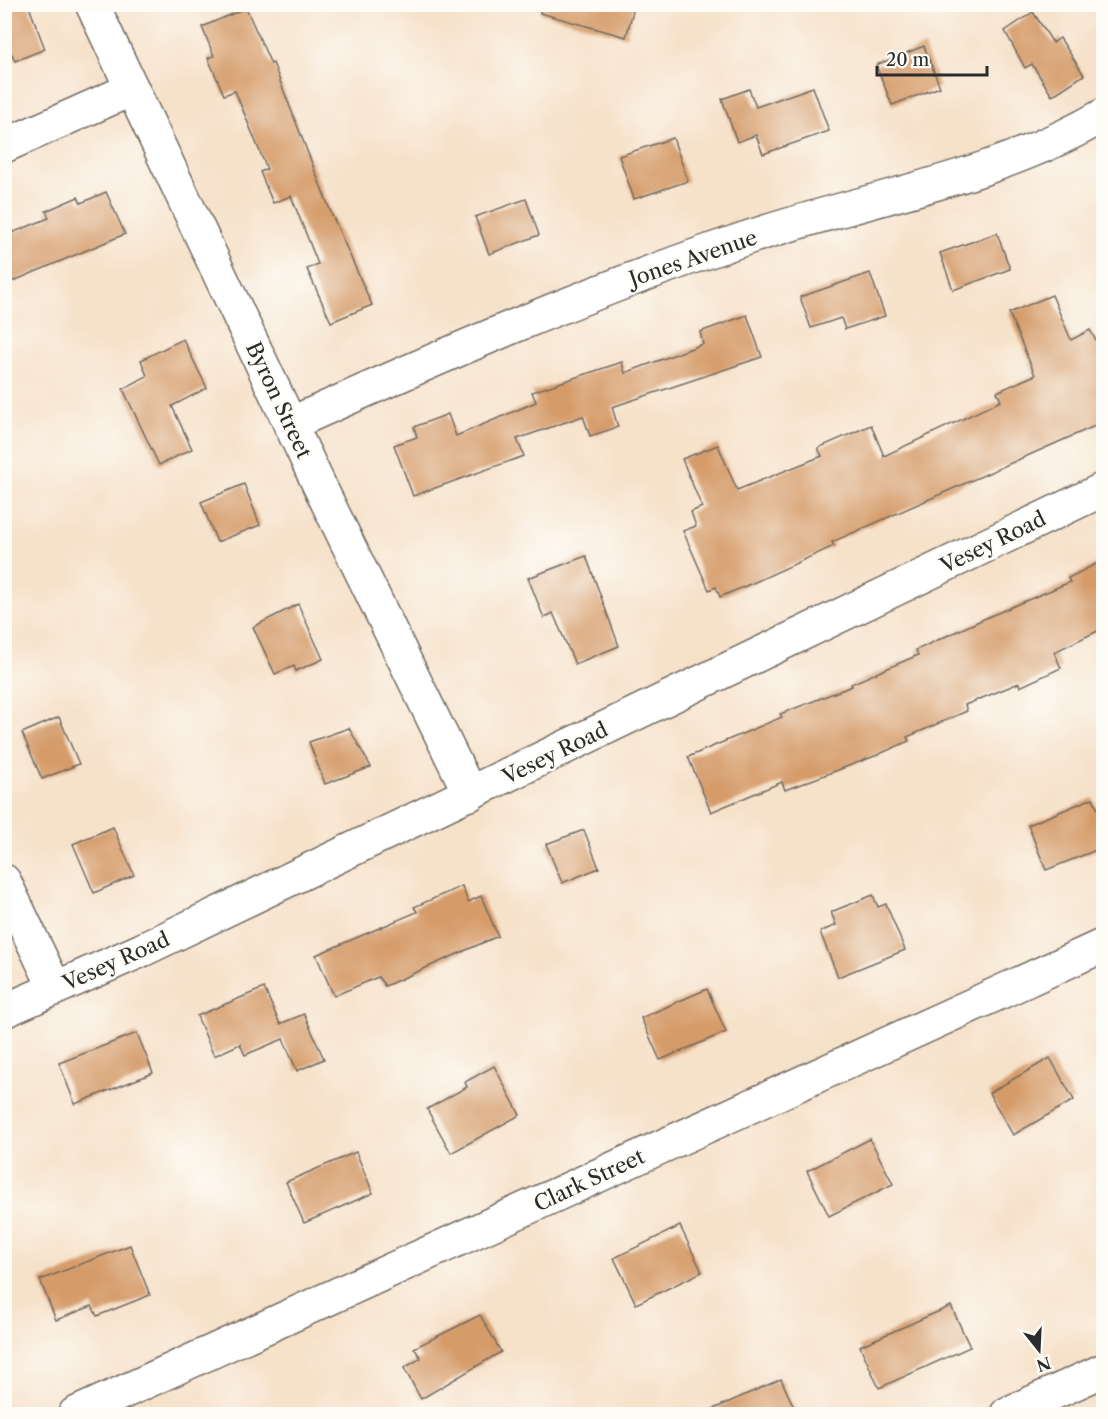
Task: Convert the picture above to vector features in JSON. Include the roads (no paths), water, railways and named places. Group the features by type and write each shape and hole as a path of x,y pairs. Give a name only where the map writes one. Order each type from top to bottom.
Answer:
{"street":[{"name":"Byron Street","path":"92,4 290,424 470,794"},
{"path":"4,146 132,89"},
{"name":"Jones Avenue","path":"290,424 609,287 745,238 1019,156 1063,138 1104,115"},
{"name":"Vesey Road","path":"4,1011 470,794 1104,489"},
{"path":"4,881 55,988"},
{"name":"Clark Street","path":"75,1414 1104,945"},
{"path":"1007,1414 1104,1370"}]}
